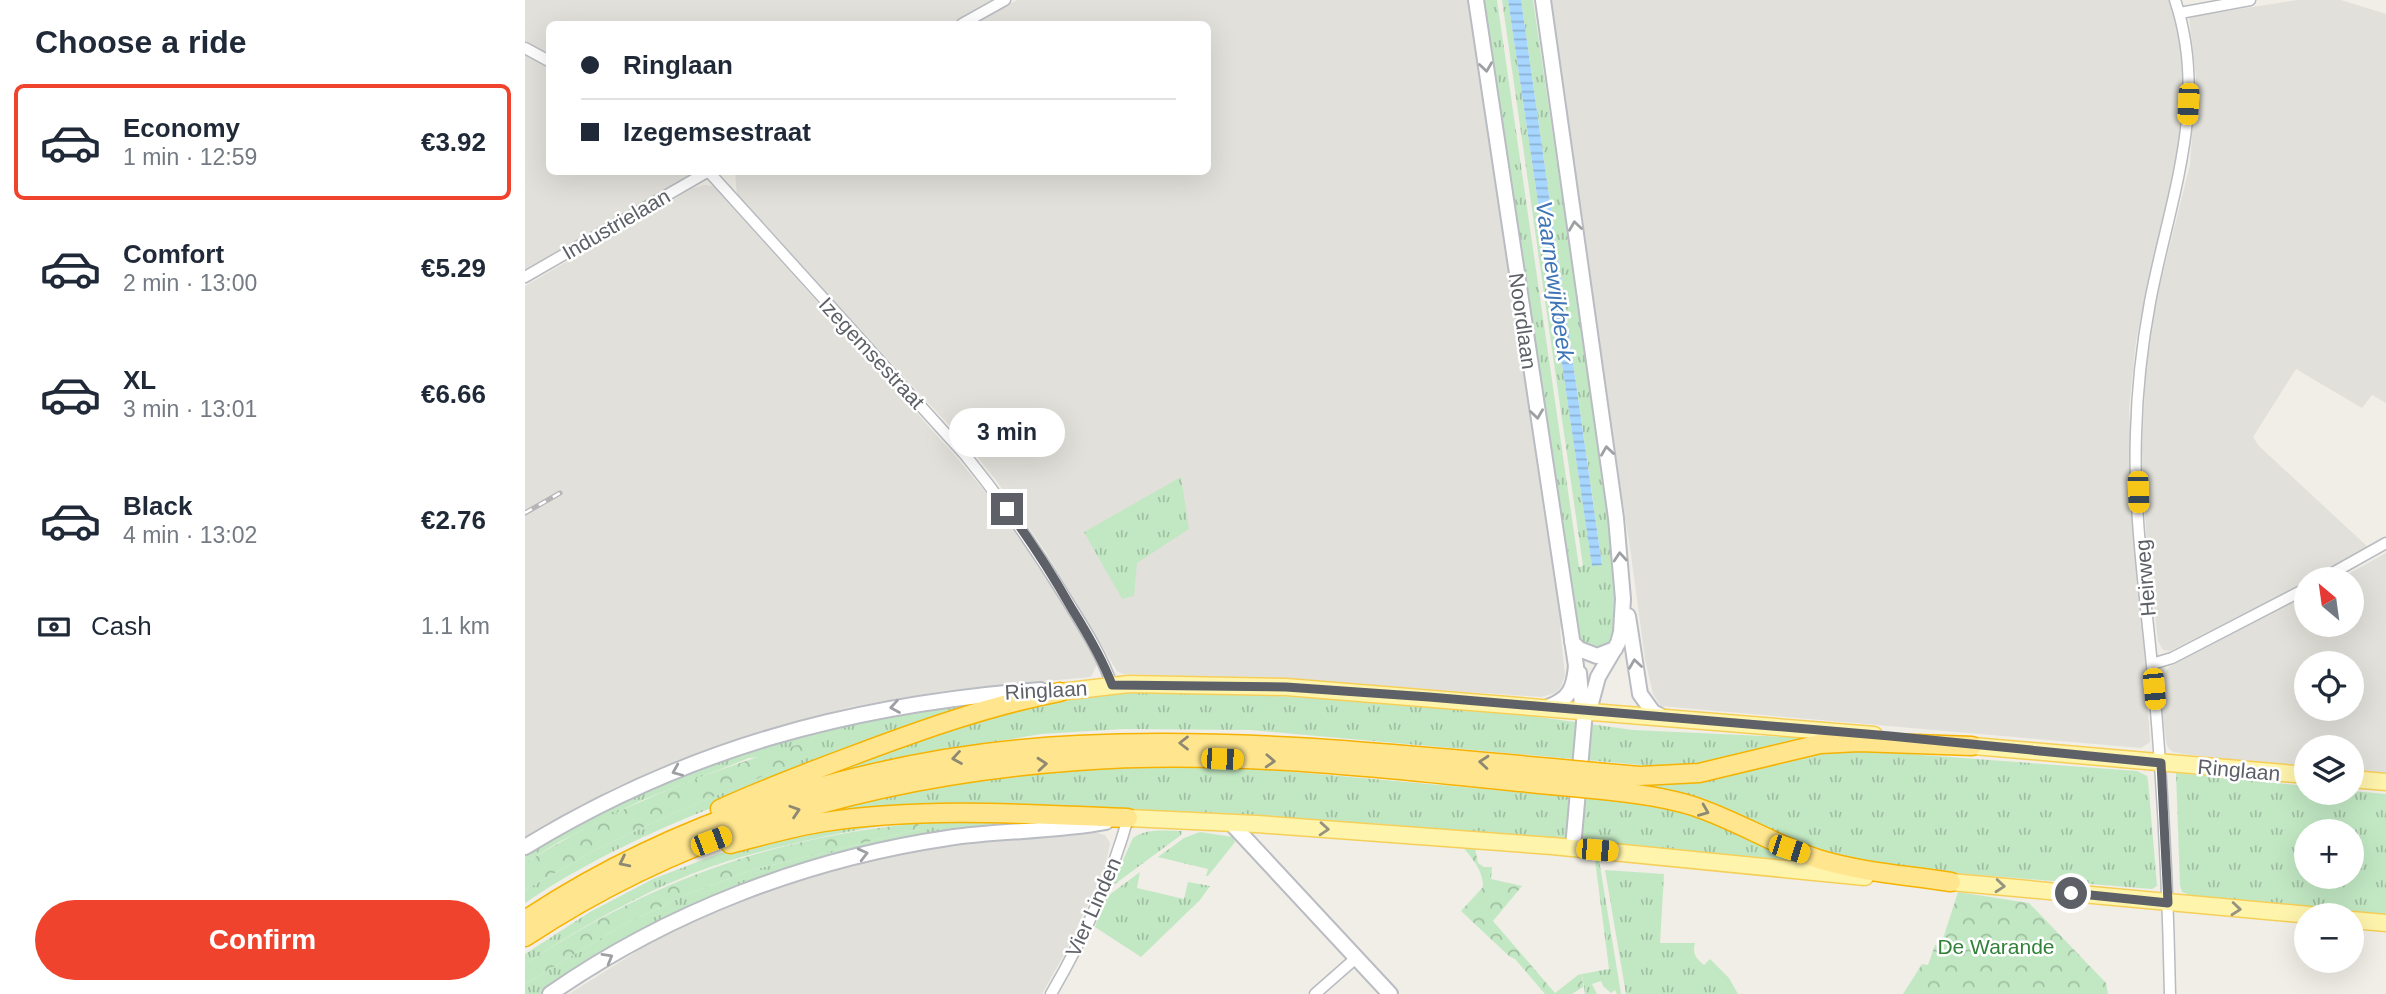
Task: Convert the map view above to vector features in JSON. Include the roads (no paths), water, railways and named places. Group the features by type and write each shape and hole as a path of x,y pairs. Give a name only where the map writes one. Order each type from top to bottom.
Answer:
{"highway":[{"path":"687,835 712,813 766,788 921,729 1003,704 1060,692"},
{"path":"1604,782 1640,776 1699,773 1820,744 1859,742 1972,746"},
{"path":"525,920 568,891 613,867 741,813 794,796 904,767 972,756 1077,745 1221,744 1338,749 1604,782 1695,807 1820,860 1951,882"},
{"path":"525,937 573,906 663,861 757,823 852,794 963,772 1079,760 1155,758 1275,761 1552,777"},
{"path":"663,861 683,860 770,833 824,822 882,816 982,813 1128,818"}],"main road":[{"name":"Ringlaan","path":"1060,692 1112,685 1286,687 1890,736 1972,746 2294,774"},
{"path":"2364,780 2386,782"},
{"path":"1128,818 1257,824 1573,848 2294,914"},
{"path":"2364,921 2386,923"}],"street":[{"path":"967,21 1005,0"},
{"name":"Noordlaan","path":"1476,0 1552,517 1582,706 1585,711 1573,848"},
{"name":"Noordlaan","path":"1543,0 1616,518 1623,599 1622,632 1598,677 1590,706 1585,711"},
{"name":"Heirweg","path":"2171,994 2161,763 2139,512 2136,433 2150,302 2185,150 2188,75 2180,13 2175,0"},
{"path":"2180,13 2250,0"},
{"path":"525,48 546,59"},
{"name":"Industrielaan","path":"525,277 703,175"},
{"name":"Izegemsestraat","path":"711,175 966,456 993,490 1035,547 1102,660 1112,685"},
{"path":"2343,567 2386,543"},
{"path":"2152,664 2172,658 2294,595"},
{"name":"Noordlaan","path":"1623,599 1640,694 1653,712 1664,718"},
{"path":"1572,642 1579,649 1597,656 1615,649"},
{"name":"Noordlaan","path":"1548,707 1569,695 1574,685 1576,666"},
{"name":"Ringlaan","path":"525,847 591,810 666,775 799,728 933,700 1041,690 1060,692"},
{"path":"550,994 664,927 736,895 806,870 893,847 934,840 1091,825 1128,818"},
{"name":"Vier Linden","path":"1051,994 1077,946 1114,860 1128,818"},
{"path":"1231,823 1389,994"},
{"path":"1255,850 1254,833 1257,824"},
{"path":"1315,994 1356,958"}],"water":[{"name":"Vaarnewijkbeek","path":"1508,0 1521,0 1602,565 1592,566"}],"railway":[{"path":"525,513 560,493"}],"park label":[{"name":"De Warande","path":"1996,946"}]}
